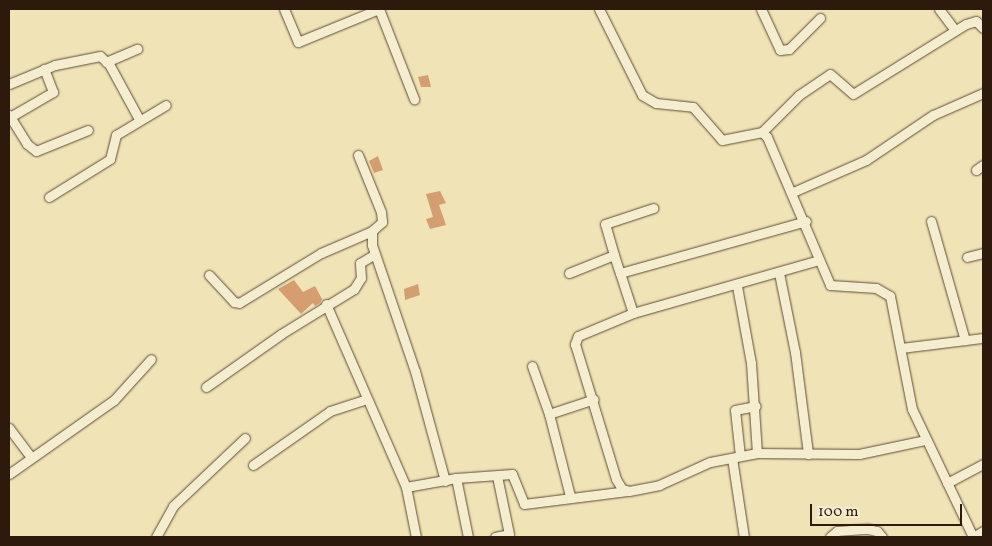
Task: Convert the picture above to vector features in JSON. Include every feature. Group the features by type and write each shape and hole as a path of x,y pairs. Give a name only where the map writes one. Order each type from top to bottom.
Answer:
{"street":[{"path":"284,9 298,42 379,9 414,99"},
{"path":"599,9 642,95 656,103 693,106 722,140 762,132 799,95 830,74 853,94 972,21 983,28"},
{"path":"761,9 780,50 789,49 820,18"},
{"path":"939,9 955,30"},
{"path":"106,62 137,50"},
{"path":"9,84 44,69 88,56 100,56 106,62 139,119"},
{"path":"44,69 53,92 9,116 27,144 36,151 88,130"},
{"path":"793,192 866,160 933,115 983,93"},
{"path":"49,197 110,159 114,152 112,139 139,119 166,105"},
{"path":"762,132 774,148 806,221 819,260 830,285 876,288 890,296 912,409 925,440 973,537 983,531"},
{"path":"209,276 234,302 239,302 321,253 372,231 382,222 381,212 358,155"},
{"path":"633,313 605,224 653,208"},
{"path":"620,273 806,221"},
{"path":"931,221 965,340"},
{"path":"372,231 375,254 415,371 445,481"},
{"path":"967,257 983,253"},
{"path":"206,387 326,304 354,289 361,278 360,262 375,254"},
{"path":"569,273 614,255"},
{"path":"629,491 622,489 616,479 594,398 575,344 578,336 633,313 737,286 819,260"},
{"path":"779,273 795,352 808,454"},
{"path":"737,286 756,406 757,453"},
{"path":"326,304 406,487 416,537"},
{"path":"901,348 983,338"},
{"path":"9,474 114,400 151,359"},
{"path":"532,366 549,414 570,496"},
{"path":"253,465 330,411 366,398"},
{"path":"549,414 594,398"},
{"path":"744,537 736,457 735,410 756,406"},
{"path":"9,428 31,457"},
{"path":"156,537 173,506 244,438"},
{"path":"406,487 456,478 512,474 524,504 570,496 629,491 659,485 710,462 757,453 878,453 925,440"},
{"path":"948,484 983,464"},
{"path":"495,537 509,534 497,476"},
{"path":"456,478 468,537"},
{"path":"830,537 837,531 868,529 877,531 882,537"}],"building":[{"path":"428,75 431,87 421,87 418,77"},
{"path":"378,156 383,170 374,173 369,161"},
{"path":"440,191 446,203 439,205 446,225 430,229 426,219 433,217 426,194"},
{"path":"294,280 303,292 315,286 322,299 320,303 315,306 313,303 301,314 278,289"},
{"path":"418,284 420,295 405,300 404,289"}]}
